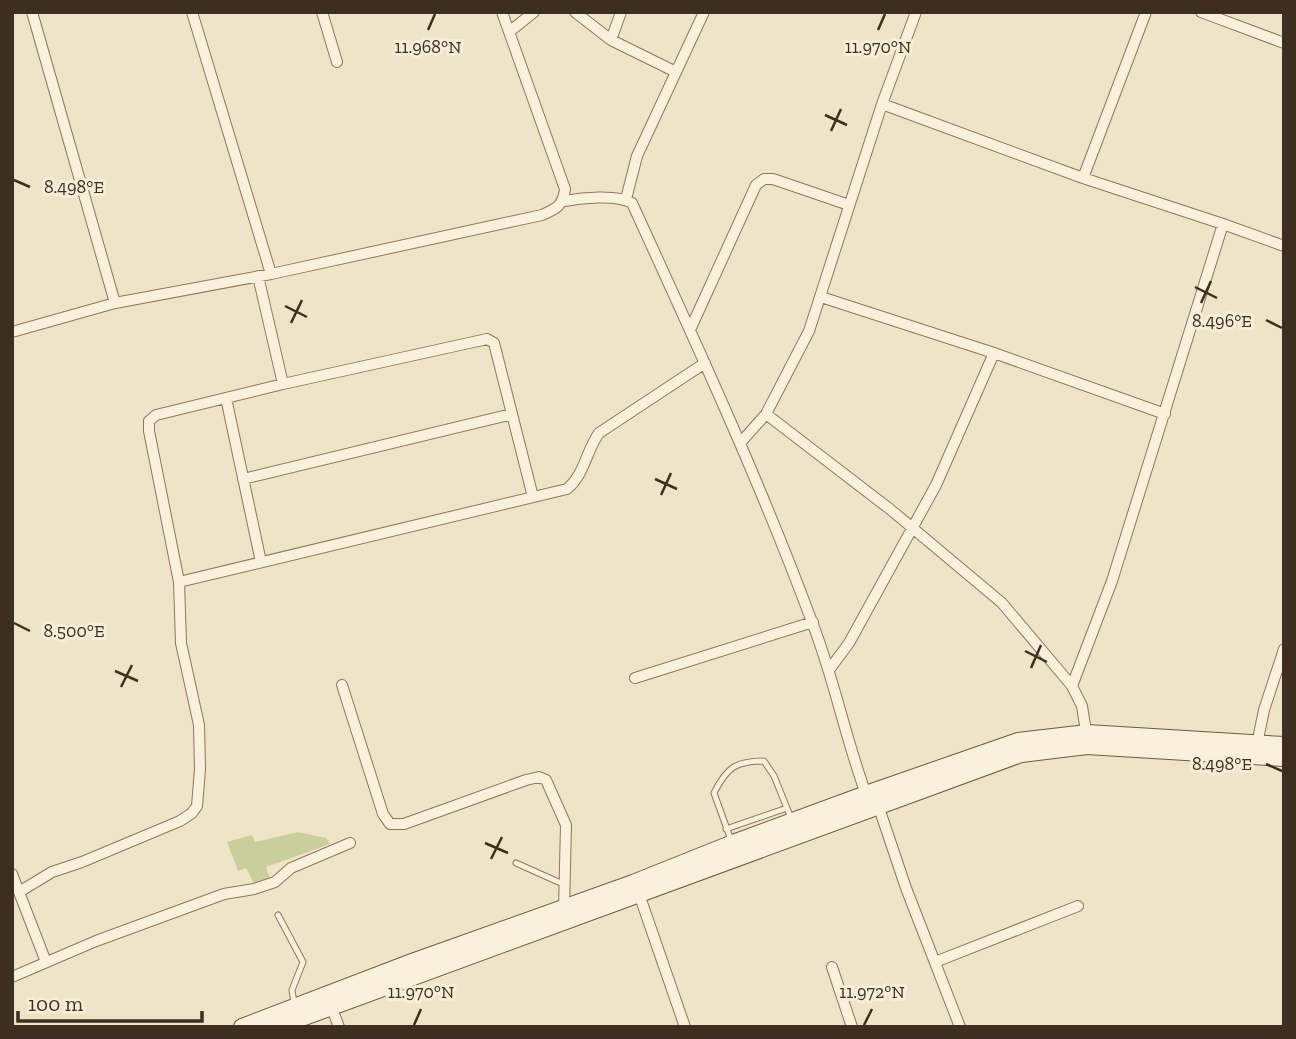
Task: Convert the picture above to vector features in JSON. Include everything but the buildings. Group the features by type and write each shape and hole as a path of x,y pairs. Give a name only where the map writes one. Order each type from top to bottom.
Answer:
{"main road":[{"path":"1087,740 1284,758"},
{"path":"277,1027 515,934 564,909 729,836 765,831 872,799 1018,741 1284,745"},
{"path":"242,1027 295,1006 639,894 765,831 790,814 872,799"}],"street":[{"path":"32,12 115,303"},
{"path":"192,12 271,274"},
{"path":"322,12 337,62"},
{"path":"502,12 561,177 565,190 564,201"},
{"path":"509,32 534,12"},
{"path":"575,12 611,40 676,72"},
{"path":"611,40 621,12"},
{"path":"626,199 637,156 704,12"},
{"path":"741,442 766,414 809,331 882,104 916,12"},
{"path":"1083,178 1146,12"},
{"path":"1201,12 1284,43"},
{"path":"882,104 1083,178 1223,223 1284,246"},
{"path":"690,330 756,185 764,179 773,179 849,205"},
{"path":"12,332 115,303 271,274 542,215 557,208 564,201 585,198 626,199 632,203 741,442 813,622 851,752 872,799 960,1027"},
{"path":"1072,686 1112,582 1223,223"},
{"path":"258,276 283,384"},
{"path":"821,297 994,352 1165,414"},
{"path":"19,892 40,878 180,821 195,810 199,798 199,725 181,643 179,582 149,431 149,421 156,415 487,339 494,343 533,497"},
{"path":"829,670 849,643 936,485 994,352"},
{"path":"179,582 567,489 578,480 592,442 599,433 705,363"},
{"path":"226,398 261,562"},
{"path":"243,479 512,414"},
{"path":"766,414 912,528 1002,603 1072,686 1082,706 1087,740"},
{"path":"635,678 813,622"},
{"path":"1257,744 1264,710 1284,649"},
{"path":"342,685 383,814 390,824 404,824 526,780 546,780 566,825 564,909"},
{"path":"12,977 224,894 275,882 291,869 349,843"},
{"path":"12,874 46,962"},
{"path":"639,894 685,1027"},
{"path":"935,962 1078,906"},
{"path":"832,967 852,1027"},
{"path":"331,1006 339,1027"}],"lane":[{"path":"729,836 714,793 723,775 743,761 764,761 775,776 790,814"},
{"path":"516,863 563,884"},
{"path":"278,915 303,962 292,990 295,1006"}],"green space":[{"path":"298,832 326,838 330,844 266,867 271,882 256,887 246,868 238,871 227,842 252,835 255,842"}]}
